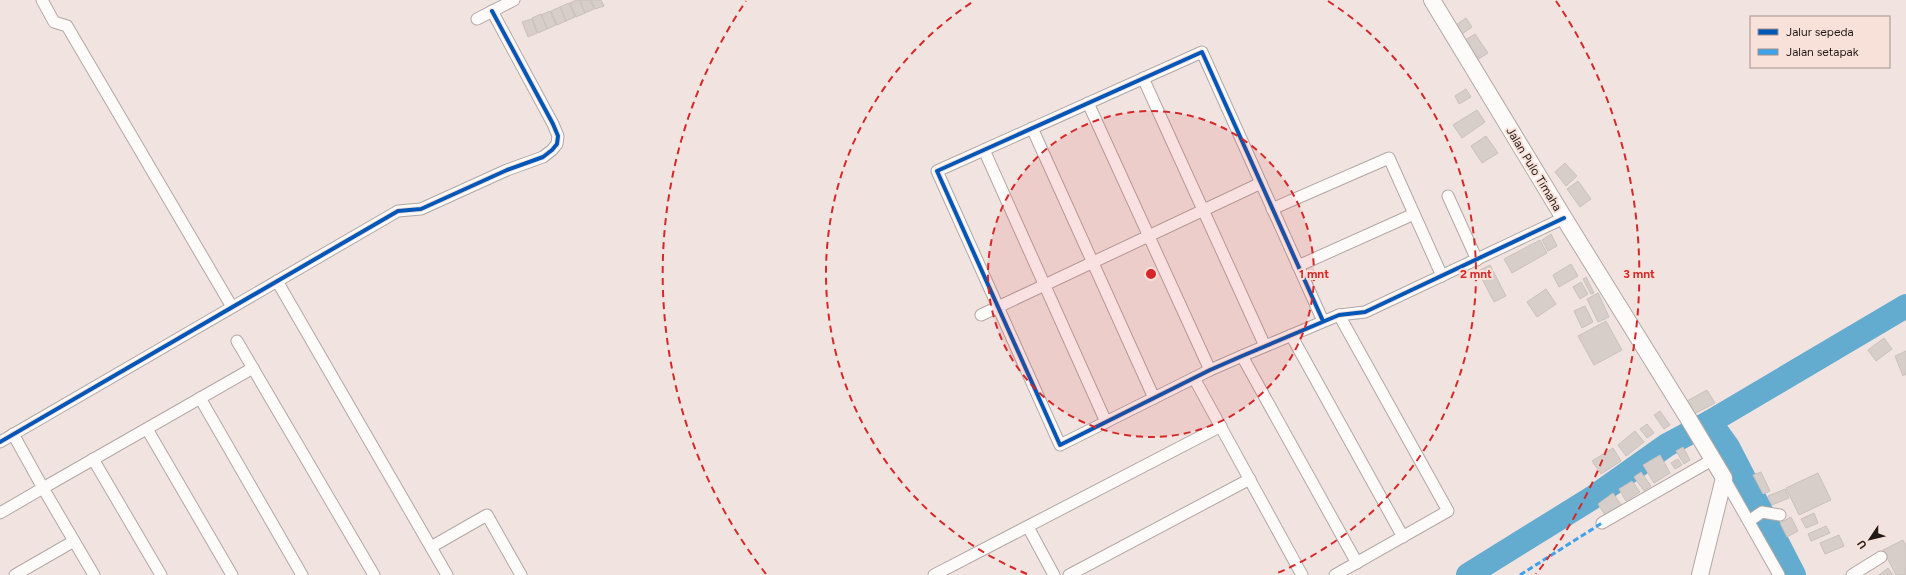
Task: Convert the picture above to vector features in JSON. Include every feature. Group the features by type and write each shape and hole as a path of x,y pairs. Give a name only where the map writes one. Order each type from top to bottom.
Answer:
{"street":[{"path":"42,0 54,22 67,26 232,307"},
{"path":"477,19 495,6 514,0"},
{"name":"Jalan Pulo Timaha","path":"1432,0 1724,478"},
{"path":"0,442 398,211 421,209 507,170 543,157 552,150 557,144 558,136 495,6"},
{"path":"1323,321 1202,52 937,172 1060,445 1210,370 1339,315 1365,312 1564,218"},
{"path":"1143,78 1265,346"},
{"path":"1088,103 1210,370"},
{"path":"1032,128 1154,398"},
{"path":"984,150 1106,422"},
{"path":"1272,209 1389,158 1442,276"},
{"path":"980,315 1261,183"},
{"path":"1448,196 1477,260"},
{"path":"1298,266 1414,214"},
{"path":"277,281 447,575"},
{"path":"1335,575 1448,511 1339,315"},
{"path":"1291,335 1403,537"},
{"path":"237,341 374,575"},
{"path":"1242,356 1357,563"},
{"path":"0,513 252,368"},
{"path":"1194,378 1302,575"},
{"path":"200,398 302,575"},
{"path":"934,575 1221,426"},
{"path":"147,429 232,575"},
{"path":"13,434 94,575"},
{"path":"93,459 161,575"},
{"path":"1602,523 1712,460"},
{"path":"1724,478 1779,575"},
{"path":"1700,575 1724,478"},
{"path":"1069,575 1250,479"},
{"path":"1749,521 1762,512 1780,515"},
{"path":"431,547 487,515 521,575"},
{"path":"1028,527 1054,575"},
{"path":"15,575 74,541"},
{"path":"1852,575 1881,557"}],"building":[{"path":"579,0 585,13 576,17 570,3"},
{"path":"580,0 590,0 594,9 585,13"},
{"path":"591,0 601,0 604,6 595,9"},
{"path":"569,3 575,17 566,21 560,7"},
{"path":"560,7 566,21 557,25 551,11"},
{"path":"550,11 556,25 547,29 541,15"},
{"path":"541,14 547,29 538,33 532,18"},
{"path":"1466,18 1472,27 1462,34 1456,25"},
{"path":"532,19 537,33 528,37 522,22"},
{"path":"1475,34 1488,53 1477,60 1465,40"},
{"path":"1466,89 1471,97 1459,104 1455,96"},
{"path":"1477,110 1485,122 1462,138 1453,125"},
{"path":"1486,136 1498,153 1482,163 1471,146"},
{"path":"1565,163 1577,176 1566,186 1555,172"},
{"path":"1578,181 1591,199 1580,207 1567,189"},
{"path":"1551,234 1557,246 1548,251 1542,240"},
{"path":"1540,240 1547,253 1512,273 1504,259"},
{"path":"1571,264 1578,276 1559,287 1553,275"},
{"path":"1490,265 1506,296 1494,302 1478,271"},
{"path":"1586,277 1594,293 1591,294 1583,279"},
{"path":"1581,282 1588,294 1580,299 1573,287"},
{"path":"1546,289 1556,304 1537,317 1527,302"},
{"path":"1598,293 1609,317 1598,322 1587,299"},
{"path":"1585,306 1593,322 1582,328 1574,311"},
{"path":"1606,321 1622,350 1594,365 1578,336"},
{"path":"1884,338 1892,349 1876,361 1868,350"},
{"path":"1906,351 1906,374 1903,376 1895,356"},
{"path":"1707,390 1715,403 1694,414 1687,401"},
{"path":"1660,411 1670,425 1664,429 1654,415"},
{"path":"1647,424 1654,433 1647,438 1640,429"},
{"path":"1635,431 1644,442 1626,456 1618,445"},
{"path":"1683,447 1690,460 1684,464 1676,451"},
{"path":"1613,448 1621,461 1601,474 1592,461"},
{"path":"1660,455 1670,473 1654,483 1643,465"},
{"path":"1678,459 1682,465 1675,469 1671,463"},
{"path":"1641,472 1651,486 1644,491 1634,477"},
{"path":"1761,472 1770,491 1763,494 1753,475"},
{"path":"1818,473 1831,500 1799,515 1786,488"},
{"path":"1632,481 1640,492 1626,501 1619,489"},
{"path":"1785,489 1789,498 1772,505 1768,496"},
{"path":"1613,493 1621,505 1605,515 1598,504"},
{"path":"1814,513 1818,523 1806,528 1801,519"},
{"path":"1791,517 1798,531 1787,537 1780,523"},
{"path":"1826,526 1830,533 1811,541 1808,534"},
{"path":"1839,535 1844,546 1825,554 1820,543"},
{"path":"1903,540 1906,546 1906,575 1896,575 1883,550"},
{"path":"1888,568 1893,575 1879,575"}],"waterway":[{"path":"1468,575 1592,498 1667,445 1710,422 1906,306"},
{"path":"1710,422 1728,447 1794,575"}],"marked path":[{"path":"1520,575 1602,523"}],"cycle path":[{"path":"0,442 398,211 421,209 507,170 543,157 552,150 557,144 558,136 553,124 492,11"},
{"path":"1323,321 1202,52 937,171 1060,445 1210,370 1339,315 1365,312 1564,218"}]}
